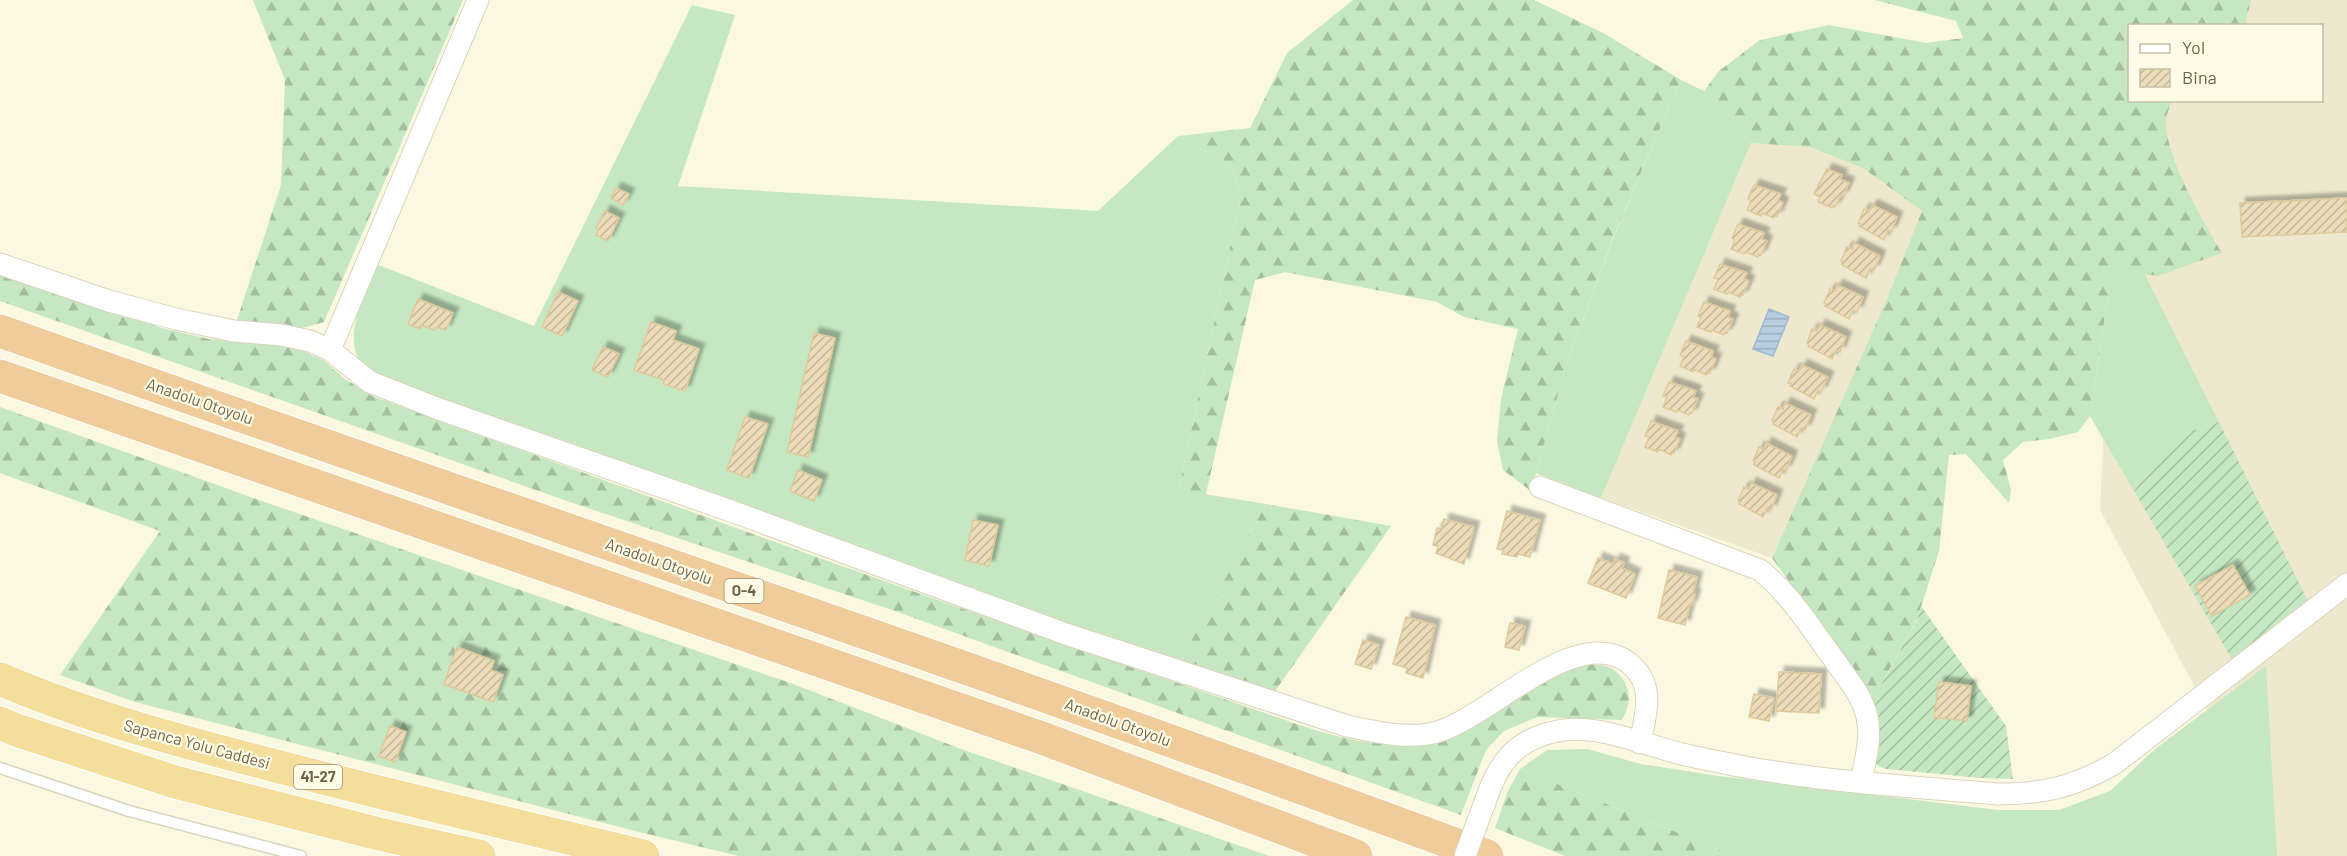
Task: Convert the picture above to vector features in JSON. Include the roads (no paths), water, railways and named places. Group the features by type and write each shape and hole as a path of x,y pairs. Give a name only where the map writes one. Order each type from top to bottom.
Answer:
{"highway":[{"name":"Anadolu Otoyolu","path":"0,331 921,652 1487,856"},
{"name":"O-4","path":"0,376 1042,738 1356,856"},
{"name":"Sapanca Yolu Caddesi","path":"0,679 50,701 160,736 344,784 643,856"},
{"path":"0,723 175,782 479,856"}],"street":[{"path":"330,350 478,0"},
{"path":"0,264 109,301 176,319 234,331 282,334 310,341 330,350 370,382 450,412 1066,634 1347,726 1395,734 1436,732 1467,720 1560,662 1593,653 1613,656 1626,661 1644,680 1648,700 1640,743"},
{"path":"1540,487 1760,570 1776,583 1793,602 1855,690 1867,717 1869,734 1861,781"},
{"path":"1464,856 1492,781 1502,764 1520,746 1531,739 1560,730 1594,731 1682,754 1745,767 1998,795 2042,792 2080,782 2114,764 2152,736 2347,584"}],"lane":[{"path":"0,768 129,811 301,856"}],"water":[{"path":"1769,309 1789,317 1773,356 1753,349"}]}
